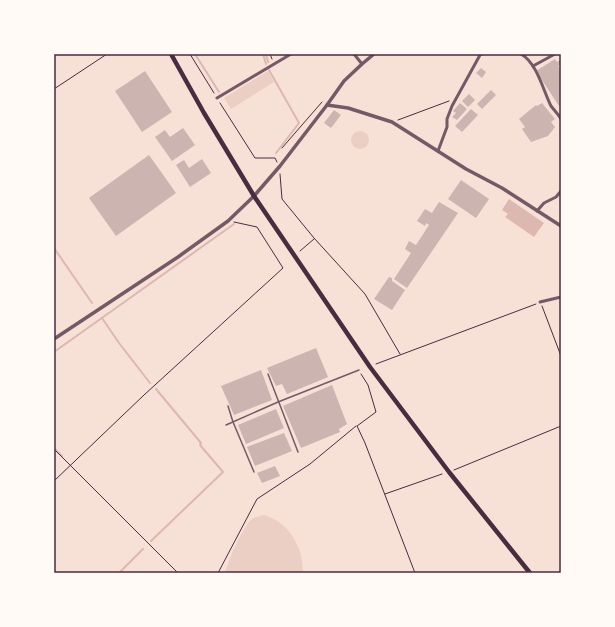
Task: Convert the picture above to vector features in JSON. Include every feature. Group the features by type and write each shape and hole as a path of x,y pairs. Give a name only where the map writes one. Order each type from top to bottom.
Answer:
{"highway":[{"path":"171,54 204,113 254,196 370,367 448,472 530,573"}],"street":[{"path":"217,98 291,54"},
{"path":"354,54 362,64"},
{"path":"54,340 178,257 228,221 254,196 280,166 328,105 344,81 374,54"},
{"path":"438,151 447,127 447,119 456,98 480,55 482,54"},
{"path":"521,54 526,57 533,66 552,107 561,118"},
{"path":"533,66 555,54"},
{"path":"328,105 348,108 392,122 466,169 502,188 561,226"},
{"path":"537,211 544,203 556,197 561,191"},
{"path":"540,302 561,297"}],"lane":[{"path":"226,425 278,402 359,370"},
{"path":"268,374 298,452"},
{"path":"228,406 233,422 254,472"}],"path":[{"path":"54,89 108,54"},
{"path":"190,54 255,158 275,158 280,166 282,199 314,238 365,294 400,355"},
{"path":"270,54 273,64"},
{"path":"392,122 456,98"},
{"path":"282,148 323,101"},
{"path":"54,480 144,395 283,268 257,227 228,221"},
{"path":"295,256 314,238"},
{"path":"370,367 540,302 561,356"},
{"path":"218,573 257,499 310,464 376,412 368,385 359,370"},
{"path":"357,426 365,443 415,573"},
{"path":"384,495 448,472 561,426"},
{"path":"54,449 178,573"}],"shaded area":[{"path":"268,71 274,82 231,109 224,98"},
{"path":"360,131 366,134 369,140 366,146 360,149 354,146 351,140 354,134"},
{"path":"509,199 544,223 534,237 505,217 508,214 502,210"},
{"path":"264,515 281,524 293,537 301,554 303,573 225,573 232,552 248,523 256,517"}],"building":[{"path":"555,59 557,62 560,60 561,62 561,65 558,66 561,70 561,105 559,106 536,71"},
{"path":"481,68 486,72 482,78 476,73"},
{"path":"145,71 172,112 142,132 115,91"},
{"path":"491,90 496,95 482,109 477,104"},
{"path":"469,94 475,100 468,107 462,101"},
{"path":"460,103 467,109 457,120 452,117 456,113 453,111"},
{"path":"542,103 555,119 551,122 555,127 548,136 531,142 522,129 525,127 519,119 536,105 537,106"},
{"path":"471,109 478,115 462,132 455,126"},
{"path":"334,110 341,115 331,128 324,123"},
{"path":"183,128 195,145 172,161 155,137 165,130 170,137"},
{"path":"149,155 176,193 116,236 89,198"},
{"path":"202,159 211,173 190,187 176,165 184,160 189,168"},
{"path":"461,180 489,199 476,218 448,199"},
{"path":"439,202 458,213 407,288 394,279 411,253 405,249 409,241 416,245 429,225 426,223 425,226 417,221 425,209 432,213"},
{"path":"389,277 392,278 392,281 405,290 392,310 374,299"},
{"path":"316,348 328,377 287,394 282,384 276,386 267,368"},
{"path":"261,370 272,400 234,415 221,386"},
{"path":"332,385 347,424 339,429 340,432 301,448 283,406"},
{"path":"276,409 284,428 246,444 238,425"},
{"path":"284,433 292,451 255,466 247,447"},
{"path":"275,466 280,476 262,483 257,473"}],"waterway":[{"path":"195,54 219,92"},
{"path":"263,54 266,64"},
{"path":"266,54 268,62"},
{"path":"269,70 299,123 276,153"},
{"path":"54,352 234,224"},
{"path":"54,248 92,303"},
{"path":"102,318 150,383"},
{"path":"151,541 223,472 156,389"},
{"path":"54,448 62,456"},
{"path":"119,573 143,549"}]}
